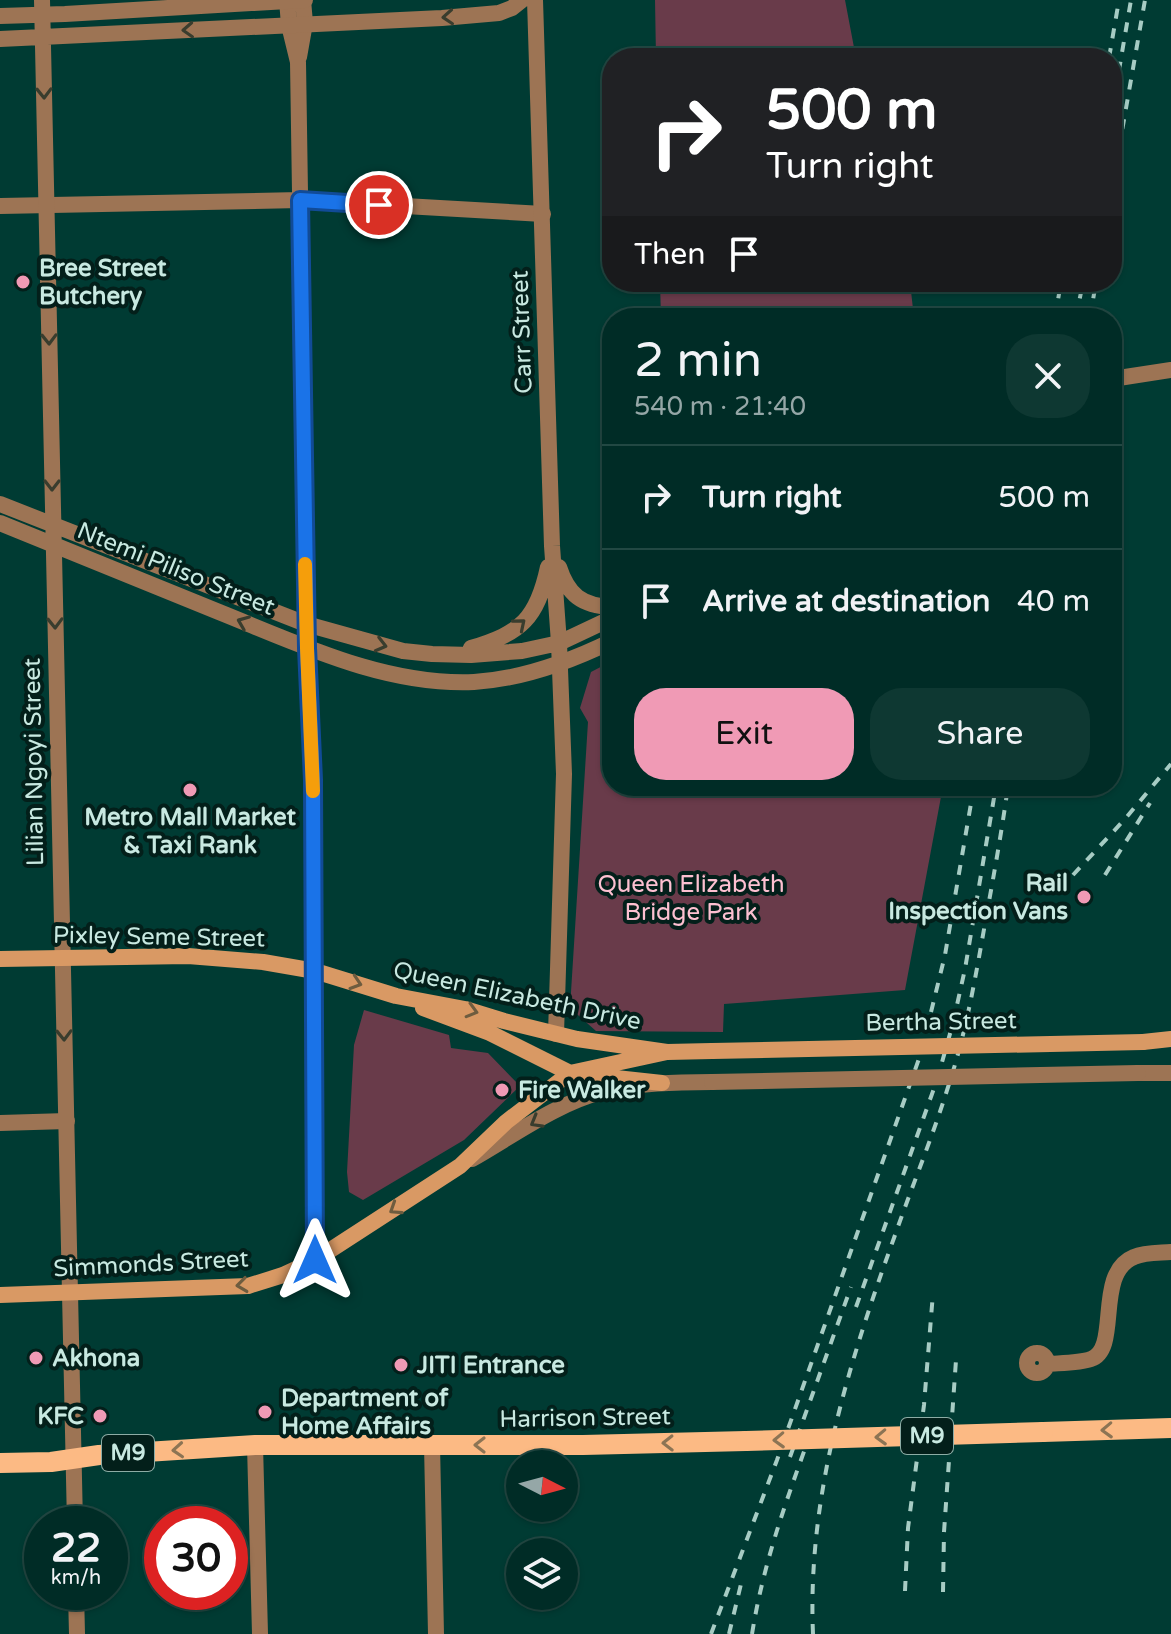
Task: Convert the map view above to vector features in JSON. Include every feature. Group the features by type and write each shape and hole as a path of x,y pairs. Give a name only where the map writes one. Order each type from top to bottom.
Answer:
{"main road":[{"name":"Pixley Seme Street","path":"0,959 188,956 263,962 315,971"},
{"name":"Queen Elizabeth Drive","path":"315,971 396,996 465,1009 556,1034 667,1052 712,1051"},
{"path":"396,996 490,1033 570,1073 662,1083"},
{"name":"Bertha Street","path":"712,1051 1171,1039"},
{"name":"Simmonds Street","path":"0,1295 248,1286 283,1275 315,1260 460,1166 506,1122 570,1073 667,1052"},
{"name":"Harrison Street","path":"0,1463 51,1462 99,1455 255,1445 583,1445 1171,1428"}],"street":[{"path":"287,0 297,24"},
{"path":"0,16 42,7 304,0 297,24 306,624 313,780 315,1260"},
{"path":"0,39 442,18 499,13 522,0"},
{"name":"Carr Street","path":"535,0 552,546 564,774 556,1034"},
{"name":"Lilian Ngoyi Street","path":"42,7 74,1506"},
{"path":"0,206 300,200 543,214"},
{"path":"1122,377 1171,370"},
{"name":"Ntemi Piliso Street","path":"0,504 306,624 403,651 471,655 522,651 559,643 602,623"},
{"name":"Ntemi Piliso Street","path":"0,523 307,648 393,675 473,682 503,678 531,673 602,646"},
{"path":"552,546 564,584 573,594 602,606"},
{"path":"449,654 494,641 524,622 540,598 552,546"},
{"path":"460,1166 577,1101 602,1092 662,1083 1171,1073"},
{"path":"0,1123 67,1121"},
{"path":"1048,1364 1093,1359 1105,1341 1114,1277 1126,1261 1136,1255 1171,1252"},
{"path":"255,1445 260,1634"},
{"path":"432,1445 436,1634"},
{"path":"76,1610 77,1634"}],"green space":[{"path":"655,0 845,0 854,48 656,48"},
{"path":"660,292 911,292 913,308 661,308"},
{"name":"Queen Elizabeth Bridge Park","path":"602,666 602,796 941,796 905,990 724,1004 723,1032 596,1031 570,1008 588,722 580,708 591,672"},
{"path":"364,1010 449,1035 451,1048 488,1053 520,1086 464,1140 363,1200 349,1192 347,1172 354,1045"}],"railway":[{"path":"1111,48 1119,0"},
{"path":"1122,53 1131,0"},
{"path":"1122,131 1145,0"},
{"path":"1057,308 1059,292"},
{"path":"1078,308 1081,292"},
{"path":"1092,308 1094,292"},
{"path":"1073,875 1171,764"},
{"path":"711,1634 777,1460 921,1053 945,955 972,796"},
{"path":"856,1307 937,1080 953,1023 994,796"},
{"path":"813,1634 817,1533 834,1433 861,1334 961,1043 979,960 1006,796"},
{"path":"1105,875 1150,803"},
{"path":"790,1457 851,1287"},
{"path":"905,1591 908,1528 924,1405 933,1293"},
{"path":"943,1592 956,1360"},
{"path":"752,1634 768,1562 806,1446"},
{"path":"729,1634 741,1584"}],"slow traffic":[{"path":"305,564 313,791"}],"place":[{"name":"Bree Street Butchery","path":"23,282"},
{"name":"Metro Mall Market & Taxi Rank","path":"190,790"},
{"name":"Rail Inspection Vans","path":"1084,897"},
{"name":"Fire Walker","path":"502,1090"},
{"name":"Akhona","path":"36,1358"},
{"name":"JITI Entrance","path":"401,1365"},
{"name":"Department of Home Affairs","path":"265,1412"},
{"name":"KFC","path":"100,1416"}],"route":[{"path":"315,1260 313,780 307,648 300,200 379,205"}]}
